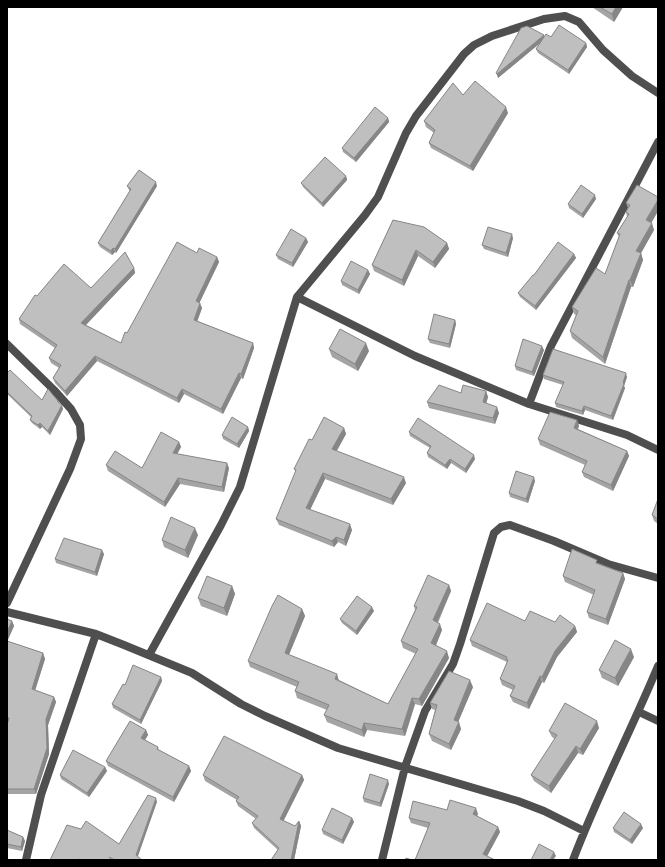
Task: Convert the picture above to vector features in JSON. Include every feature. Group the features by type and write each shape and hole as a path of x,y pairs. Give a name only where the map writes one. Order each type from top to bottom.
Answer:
{"street":[{"path":"149,655 221,525 240,487 297,297 365,215 378,197 406,133 416,116 464,54 474,45 492,36 544,19 565,16 579,22 603,50 632,76 658,93"},
{"path":"529,404 551,346 658,142"},
{"path":"297,297 415,356 529,404 627,435 658,450"},
{"path":"7,344 54,390 71,409 80,425 81,439 70,469 7,603"},
{"path":"382,860 405,767 425,711 453,664 494,533 501,526 510,525 554,541 608,564 658,578"},
{"path":"7,612 96,634 192,673 242,704 304,734 338,748 518,801 544,811 584,831"},
{"path":"26,860 41,795 96,634"},
{"path":"573,860 584,831 639,712 658,666"},
{"path":"639,712 658,721"}],"building":[{"path":"600,7 616,7 612,14"},
{"path":"559,25 586,43 568,70 536,49 546,34 551,37"},
{"path":"527,26 544,35 497,74 496,73 521,28"},
{"path":"475,81 506,107 470,166 429,143 435,130 424,121 453,83 463,95"},
{"path":"375,107 388,118 354,158 342,148"},
{"path":"325,157 346,176 322,203 301,183"},
{"path":"139,170 156,182 115,249 113,248 111,251 98,243 131,189 127,186"},
{"path":"581,185 595,195 582,214 568,204"},
{"path":"637,185 658,197 658,200 646,220 652,223 636,251 641,253 629,280 603,357 570,331 578,311 572,307 596,268 605,274 620,234 617,233 629,214 626,212 630,205 626,203"},
{"path":"393,220 424,227 447,243 433,262 416,250 402,280 372,265"},
{"path":"488,227 512,234 506,253 482,245"},
{"path":"291,229 306,238 292,263 276,255"},
{"path":"177,242 197,253 199,248 217,257 196,301 200,303 194,320 253,343 241,374 239,373 221,409 182,389 177,398 95,356 65,391 53,378 61,365 49,358 57,345 19,319 35,295 37,296 64,264 91,288 125,252 134,268 81,323 121,343 125,332 127,333"},
{"path":"558,242 574,254 535,306 518,293 534,275"},
{"path":"351,261 368,270 358,290 341,281"},
{"path":"434,314 455,320 449,344 428,339"},
{"path":"340,329 366,343 355,364 329,349"},
{"path":"523,339 542,346 532,372 515,366"},
{"path":"553,349 626,373 624,384 611,416 584,406 582,411 555,403 564,382 543,375"},
{"path":"10,370 42,400 48,389 62,405 48,431 40,423 38,425 30,420 32,416 7,392 7,373"},
{"path":"439,385 461,393 463,385 486,391 483,402 497,407 493,418 427,402"},
{"path":"550,412 577,420 574,428 627,451 611,485 582,472 587,461 538,439"},
{"path":"232,417 248,427 237,444 222,435"},
{"path":"324,417 344,428 332,449 404,477 391,499 323,473 306,508 350,524 344,540 336,537 332,541 276,519 296,470 294,469 309,439 312,440"},
{"path":"418,418 474,455 465,469 450,459 445,465 427,453 431,446 409,432"},
{"path":"161,432 179,442 173,453 227,463 222,487 178,478 164,502 106,465 115,451 142,468"},
{"path":"516,471 534,477 526,499 509,493"},
{"path":"658,499 658,519 652,515"},
{"path":"171,517 195,528 185,550 162,540"},
{"path":"64,538 102,550 95,572 55,559"},
{"path":"572,549 597,560 596,563 623,573 606,619 587,612 595,590 563,576"},
{"path":"428,575 449,585 433,620 440,624 431,643 447,651 419,699 412,698 402,729 364,723 362,730 324,715 329,705 295,691 299,682 248,661 278,595 302,609 285,653 337,674 335,679 388,704 418,649 401,641 417,607 414,606"},
{"path":"207,576 232,586 224,608 198,598"},
{"path":"357,596 372,607 356,631 340,619"},
{"path":"487,603 525,621 530,611 555,622 560,615 575,626 555,651 542,677 540,676 527,703 510,696 515,686 500,679 508,660 506,659 507,657 470,640"},
{"path":"7,619 12,621 7,632"},
{"path":"615,640 631,649 615,678 599,670"},
{"path":"7,641 43,653 32,689 54,697 46,719 47,748 34,789 7,789 7,725 9,718 7,718"},
{"path":"133,665 161,677 140,720 112,704 123,684 125,685"},
{"path":"449,671 470,680 454,720 459,722 449,744 429,734 437,705 430,703"},
{"path":"565,703 597,721 580,749 576,746 549,786 531,775 557,735 549,731"},
{"path":"130,721 146,730 141,738 158,747 157,749 189,766 173,797 106,761"},
{"path":"224,736 302,775 280,819 295,826 299,821 291,860 271,860 279,848 252,823 258,816 236,801 239,797 203,775"},
{"path":"73,750 105,767 87,793 60,775"},
{"path":"370,774 388,780 380,803 363,798"},
{"path":"148,795 156,798 136,855 142,860 115,860 109,857 112,860 50,860 67,825 81,829 86,821 119,844"},
{"path":"450,800 476,808 473,814 498,827 483,854 495,860 415,860 430,823 409,818 413,801 447,810"},
{"path":"332,808 352,818 342,840 322,830"},
{"path":"624,812 641,824 630,840 613,828"},
{"path":"7,830 23,837 21,847 7,844"},
{"path":"539,844 554,852 550,860 531,860"}]}
